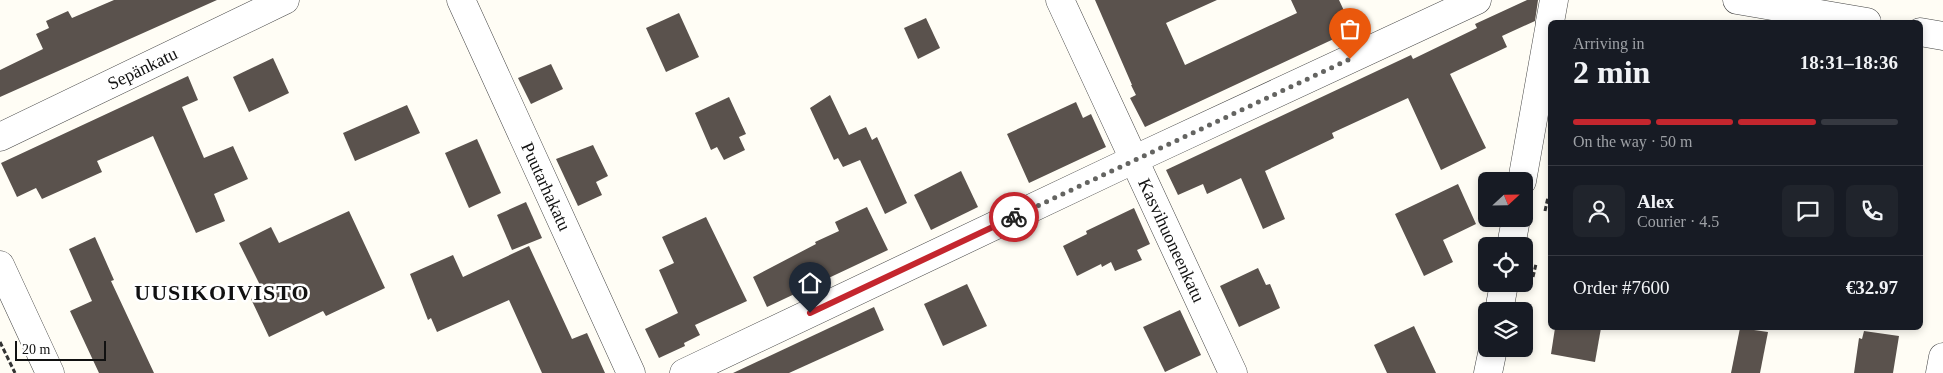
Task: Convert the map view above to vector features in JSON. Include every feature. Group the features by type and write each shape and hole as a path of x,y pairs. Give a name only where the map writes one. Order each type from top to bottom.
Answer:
{"street":[{"name":"Sepänkatu","path":"0,137 285,0"},
{"name":"Puutarhakatu","path":"461,0 631,373"},
{"name":"Kasvihuoneenkatu","path":"1060,0 1233,373"},
{"path":"684,373 1133,160 1477,0"},
{"path":"1551,20 1554,0"},
{"path":"1737,0 1855,20"},
{"path":"1923,33 1943,36"},
{"path":"1524,172 1548,34"},
{"path":"0,265 50,373"},
{"path":"1488,373 1491,357"},
{"path":"1940,373 1943,357"}],"path":[{"path":"0,342 15,373"}],"building":[{"path":"114,0 217,0 0,97 0,70 43,49 36,34 49,28 46,21 68,11 72,18"},
{"path":"1095,0 1217,0 1166,23 1185,65 1297,13 1291,0 1339,0 1353,30 1145,127 1130,98 1136,95"},
{"path":"1527,0 1538,0 1535,21 1502,36 1507,47 1450,74 1486,148 1441,170 1408,98 1332,133 1334,138 1265,171 1285,219 1263,229 1241,178 1207,194 1203,184 1178,195 1166,170 1411,55 1413,59 1477,28 1475,24"},
{"path":"679,13 699,57 666,72 646,28"},
{"path":"926,18 940,48 918,59 904,28"},
{"path":"273,58 289,93 249,112 233,77"},
{"path":"551,64 563,89 531,104 518,78"},
{"path":"188,76 198,100 182,107 204,158 233,146 248,179 214,194 225,221 196,233 153,136 97,161 102,172 42,199 36,188 17,197 1,163"},
{"path":"830,95 849,135 866,127 872,140 877,137 907,203 885,214 860,160 843,167 838,158 834,160 810,108"},
{"path":"729,97 746,134 739,137 745,150 724,160 717,147 711,150 695,113"},
{"path":"1076,102 1083,118 1091,114 1106,147 1029,183 1007,134"},
{"path":"407,105 420,133 355,161 343,133"},
{"path":"477,139 501,193 469,208 445,153"},
{"path":"593,145 608,176 596,182 602,195 578,206 556,159"},
{"path":"961,171 978,207 931,230 914,195"},
{"path":"1458,184 1476,224 1443,240 1453,262 1424,276 1395,214"},
{"path":"526,202 542,238 512,250 497,215"},
{"path":"867,207 888,250 767,307 753,277 816,244 815,242 839,231 835,222"},
{"path":"1134,208 1150,244 1137,250 1142,260 1115,271 1111,262 1102,267 1101,264 1077,276 1063,246 1087,234 1086,231"},
{"path":"349,211 385,288 326,316 323,311 269,337 251,299 264,293 239,243 271,227 279,243"},
{"path":"706,217 747,301 695,325 700,335 684,343 685,346 659,358 645,329 678,313 659,270 674,263 662,237"},
{"path":"95,237 114,280 111,281 154,373 99,373 70,311 92,301 69,249"},
{"path":"529,246 572,339 587,333 605,373 542,373 509,300 437,332 431,318 428,320 410,274 453,255 463,277"},
{"path":"1258,268 1266,285 1270,284 1280,308 1239,327 1220,286"},
{"path":"967,284 987,326 943,346 924,304"},
{"path":"874,307 884,330 789,373 733,373"},
{"path":"1180,310 1201,355 1165,372 1143,327"},
{"path":"1414,326 1436,373 1387,373 1374,345"},
{"path":"1555,330 1601,330 1595,362 1551,354"},
{"path":"1740,330 1768,332 1760,373 1731,373"},
{"path":"1864,331 1899,336 1893,373 1854,373 1859,338 1862,339"}],"way so far":[{"path":"1014,217 1350,59"}],"district":[{"name":"UUSIKOIVISTO","path":"222,292"}],"route":[{"path":"810,313 1014,217"}]}
